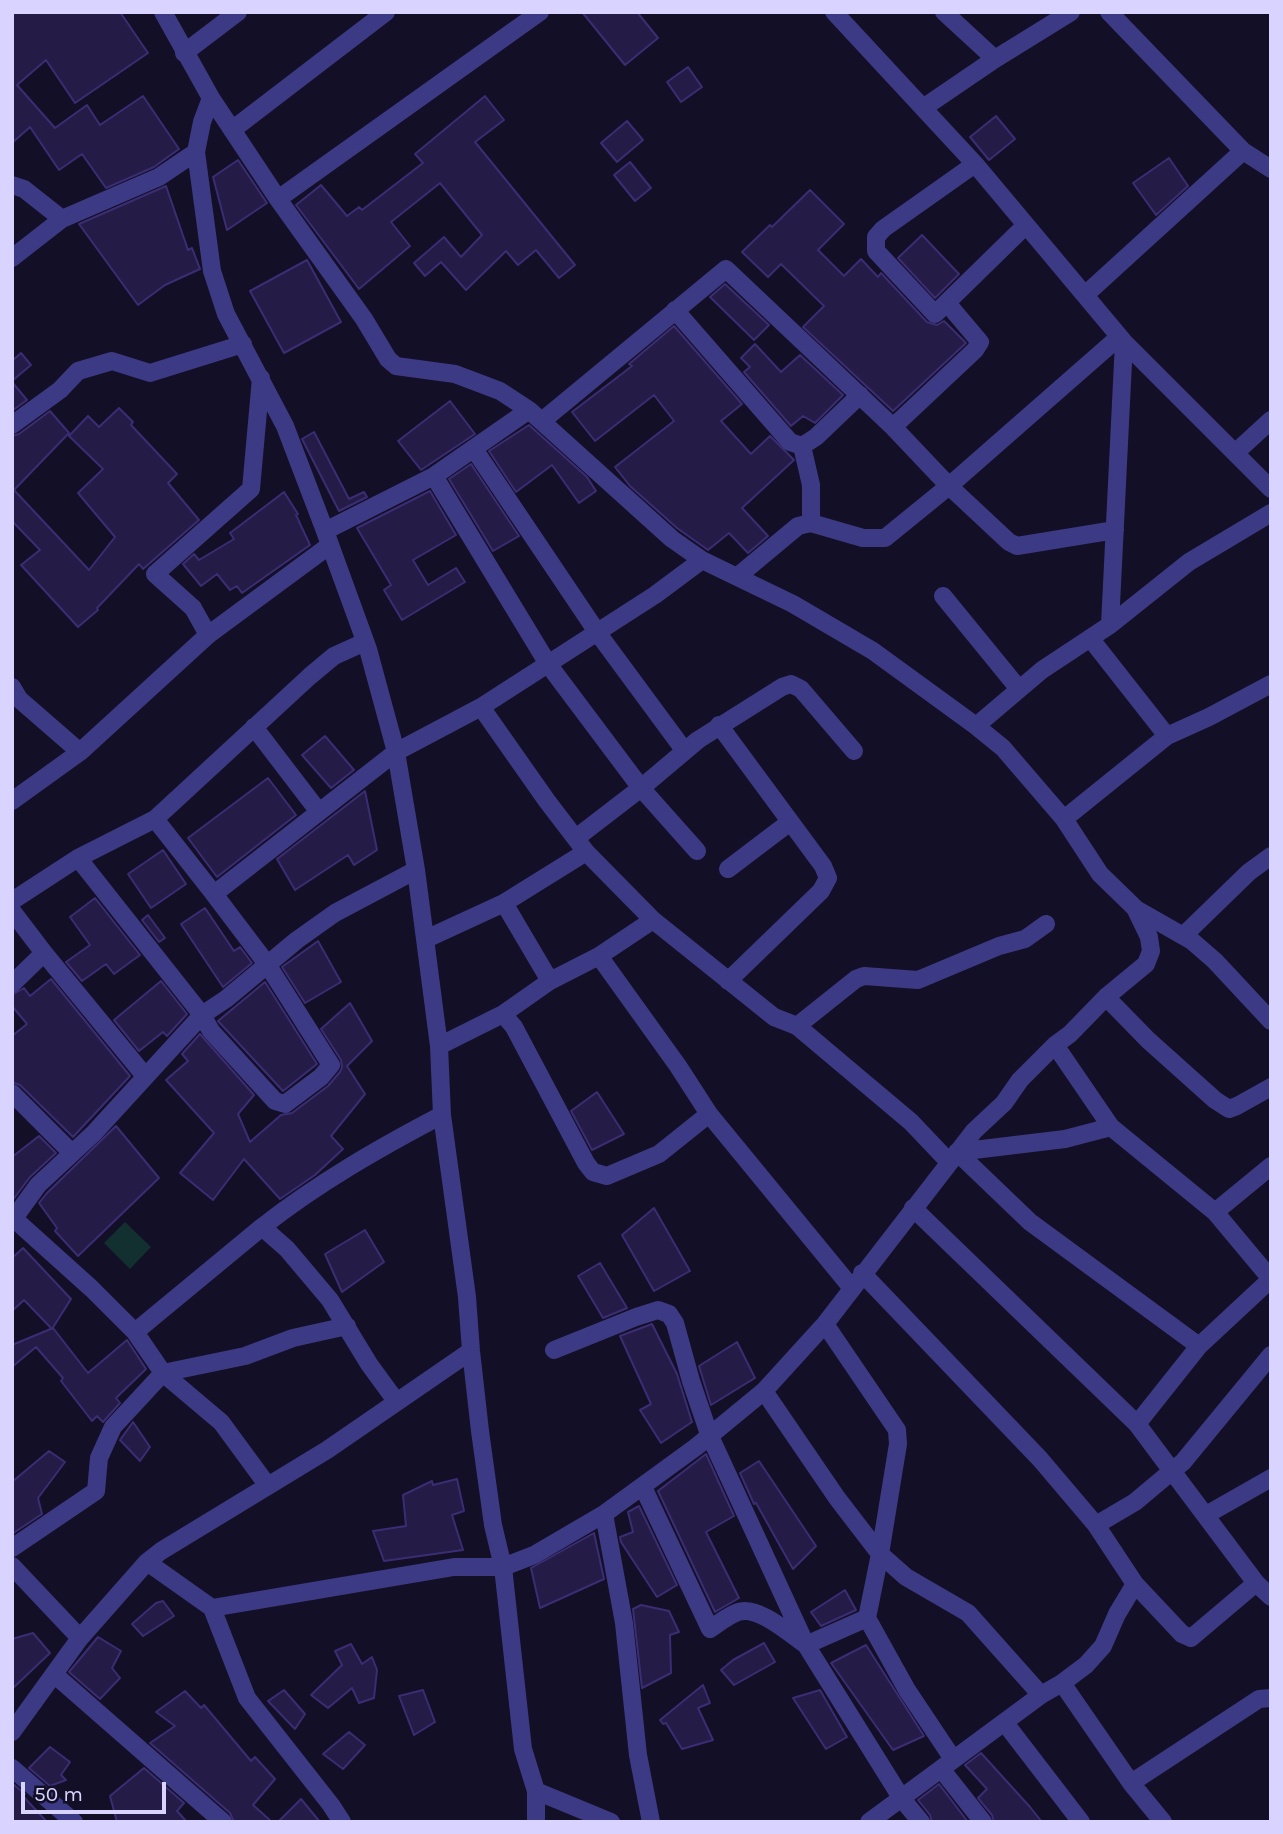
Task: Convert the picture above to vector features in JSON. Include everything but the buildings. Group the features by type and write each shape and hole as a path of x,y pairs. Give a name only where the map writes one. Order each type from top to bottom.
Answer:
{"street":[{"path":"163,12 211,98 278,199 364,319 388,359 396,366 454,374 500,391 535,416 663,531 702,560 793,604 873,651 976,726 1003,748 1064,819 1100,874 1136,909 1183,936 1215,961 1271,1021"},
{"path":"184,53 238,12"},
{"path":"232,130 386,12"},
{"path":"278,199 540,12"},
{"path":"834,12 975,164 1121,339 1271,489"},
{"path":"944,12 995,59"},
{"path":"923,108 1071,12"},
{"path":"1109,12 1243,151 1269,163"},
{"path":"211,98 202,122 196,152 212,271 226,314 285,426 328,538 365,642 396,752 426,939 439,1046 442,1115 467,1297 471,1351 493,1525 503,1567 523,1749 536,1791 536,1822"},
{"path":"1085,295 1243,151"},
{"path":"12,258 62,219 159,177 196,152"},
{"path":"975,164 883,229 876,237 876,251 936,314 1026,225"},
{"path":"12,185 24,190 62,219"},
{"path":"12,801 80,752 208,635 328,538 434,476 474,449 535,416 726,268 893,427 949,486 1001,535 1017,546 1115,530"},
{"path":"893,427 975,350 979,342 947,303"},
{"path":"675,310 790,442 802,446"},
{"path":"738,576 798,526 811,523 863,538 885,538 903,526 1121,339"},
{"path":"1110,625 1121,339"},
{"path":"12,425 60,390 78,371 112,361 150,373 243,344"},
{"path":"208,635 193,608 155,574 251,489 261,378"},
{"path":"802,446 816,437 860,396"},
{"path":"1235,453 1271,420"},
{"path":"802,446 811,485 811,523"},
{"path":"474,449 597,632 684,750"},
{"path":"434,476 548,664 641,788 697,851"},
{"path":"976,726 1042,670 1110,625 1189,562 1271,513"},
{"path":"214,894 396,752 481,707 655,594 702,560"},
{"path":"943,596 1019,689"},
{"path":"1090,638 1167,736"},
{"path":"12,901 78,858 155,819 310,676 334,656 365,642"},
{"path":"426,939 504,903 581,845 684,750 719,725 790,684 801,689 855,751"},
{"path":"1064,819 1167,736 1271,684"},
{"path":"12,687 19,699 80,752"},
{"path":"481,707 547,802 581,845 653,920 774,1017 797,1026 1030,1222 1199,1346"},
{"path":"719,725 823,866 828,878 821,891 727,981"},
{"path":"254,727 319,812"},
{"path":"78,858 202,1015 211,1031 275,1101 285,1104 321,1077 331,1065 267,964 155,819"},
{"path":"727,869 790,822"},
{"path":"1183,936 1250,872 1271,856"},
{"path":"268,1486 221,1422 163,1373 135,1332 92,1289 13,1219 38,1185 116,1109 202,1015 335,913 416,870"},
{"path":"504,903 550,981"},
{"path":"212,1608 454,1567 503,1567 534,1555 604,1514 643,1487 764,1391 825,1324 974,1131 1004,1103 1020,1080 1055,1045 1146,964 1150,951 1149,937 1136,909"},
{"path":"12,911 145,1076"},
{"path":"439,1046 503,1014 550,981 599,956 653,920"},
{"path":"797,1026 856,979 864,976 918,980 999,946 1024,939 1046,924"},
{"path":"12,984 44,953"},
{"path":"599,956 709,1114 857,1280 1040,1460 1096,1525 1135,1584 1182,1634 1191,1638 1256,1583"},
{"path":"1106,997 1167,1057 1215,1100 1229,1108 1271,1087"},
{"path":"503,1014 514,1027 593,1172 607,1176 659,1154 709,1114"},
{"path":"1055,1045 1111,1127 1215,1212 1271,1279 1199,1346 1137,1424"},
{"path":"12,1093 72,1153"},
{"path":"135,1332 298,1199 442,1115"},
{"path":"953,1157 1065,1139 1111,1127"},
{"path":"1215,1212 1271,1166"},
{"path":"913,1208 1137,1424 1256,1583 1271,1597"},
{"path":"262,1227 287,1249 330,1300 369,1364 396,1401"},
{"path":"554,1350 658,1310 669,1314 676,1323 691,1381 709,1434 806,1645 902,1799 921,1822"},
{"path":"825,1324 897,1430 898,1444 867,1618 947,1764 983,1822"},
{"path":"12,1548 96,1491 99,1458 113,1427 163,1373 245,1356 293,1338 347,1326"},
{"path":"12,1732 80,1638 147,1562 327,1450 471,1351"},
{"path":"1096,1525 1135,1502 1183,1462 1271,1355"},
{"path":"764,1391 837,1498 880,1554 906,1577 968,1613 1041,1695"},
{"path":"1206,1515 1271,1478"},
{"path":"643,1487 710,1629 738,1612 750,1610 772,1620 806,1645"},
{"path":"604,1514 624,1623 638,1755 651,1822"},
{"path":"147,1562 212,1608 247,1698 342,1822"},
{"path":"12,1566 80,1638"},
{"path":"869,1822 1086,1665 1103,1647 1117,1614 1135,1584"},
{"path":"806,1645 867,1618"},
{"path":"55,1675 223,1822"},
{"path":"1062,1683 1131,1783 1163,1822"},
{"path":"1131,1783 1259,1699 1271,1698"},
{"path":"1005,1723 1081,1822"},
{"path":"12,1768 74,1822"},
{"path":"536,1791 611,1822"}],"green space":[{"path":"125,1222 151,1247 130,1269 104,1243"}]}
